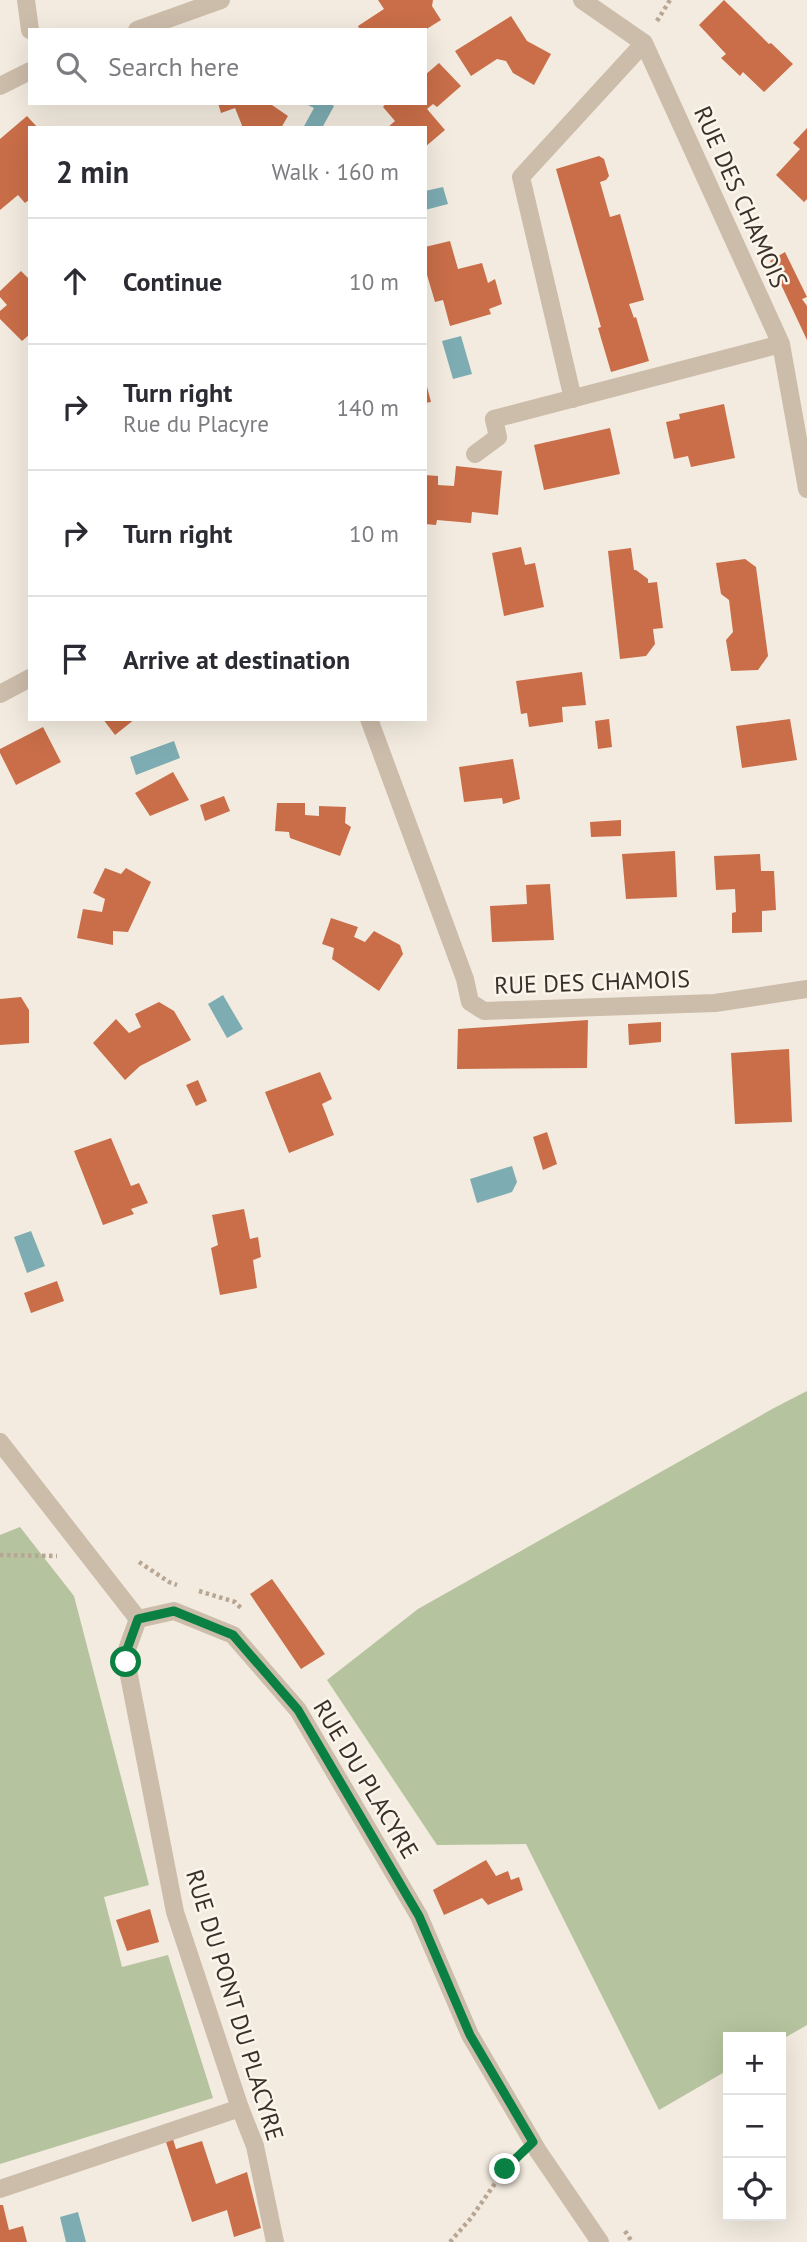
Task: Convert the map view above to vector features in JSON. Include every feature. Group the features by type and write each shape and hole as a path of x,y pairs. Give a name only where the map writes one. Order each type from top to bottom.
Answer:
{"street":[{"path":"26,0 30,28"},
{"path":"143,28 221,0"},
{"path":"573,399 521,177 644,43 582,0"},
{"name":"RUE DES CHAMOIS","path":"644,43 781,344 807,489"},
{"path":"0,86 28,72"},
{"path":"475,454 498,437 494,419 781,344"},
{"path":"0,694 28,679"},
{"name":"RUE DES CHAMOIS","path":"370,721 465,979 470,1002 484,1011 715,1003 807,989"},
{"path":"0,1442 138,1619"},
{"name":"RUE DU PLACYRE","path":"138,1619 174,1611 233,1635 298,1710 419,1916 470,2035 533,2142 600,2242"},
{"name":"RUE DU PONT DU PLACYRE","path":"138,1619 125,1655 176,1912 255,2146 275,2242"},
{"path":"0,2189 240,2108"}],"path":[{"path":"0,1555 60,1556"},
{"path":"450,2242 471,2218 505,2169 533,2142"}],"green space":[{"path":"807,1391 807,2025 786,2037 786,2032 723,2032 723,2073 659,2110 526,1844 437,1845 327,1680 418,1609"},
{"path":"20,1527 74,1596 149,1885 104,1897 122,1967 168,1955 213,2098 0,2164 0,1535"}],"water":[{"path":"308,105 334,106 323,126 304,126 314,108"},
{"path":"443,187 448,204 427,209 427,191"},
{"path":"461,336 472,374 453,379 442,341"},
{"path":"174,741 180,758 136,775 130,757"},
{"path":"223,995 243,1029 227,1038 208,1004"},
{"path":"512,1166 517,1182 512,1192 477,1203 470,1179"},
{"path":"31,1231 45,1266 27,1273 14,1237"},
{"path":"78,2212 86,2242 66,2242 60,2217"}],"building":[{"path":"378,0 433,0 432,6 441,20 427,29 359,28 358,26 384,9"},
{"path":"724,0 793,64 764,92 743,72 740,76 721,58 726,54 699,25"},
{"path":"511,16 527,41 551,54 534,85 513,73 506,61 497,59 471,76 455,51"},
{"path":"439,63 461,86 437,107 433,104 427,109 445,130 427,145 427,126 389,126 395,121 383,107 427,105 427,73"},
{"path":"219,105 272,105 288,116 282,126 242,126 235,108 221,113"},
{"path":"27,116 36,126 28,126 28,201 25,203 18,195 0,210 0,139"},
{"path":"807,128 807,199 804,202 776,175 800,149 793,143"},
{"path":"599,156 604,159 609,176 600,182 610,217 620,214 644,300 629,304 634,318 636,317 649,361 611,372 598,328 601,327 556,169"},
{"path":"450,241 458,269 482,263 488,283 495,279 502,304 489,309 491,314 450,326 443,300 435,302 427,275 427,247"},
{"path":"785,252 807,297 802,299 807,306 807,340 770,261"},
{"path":"21,271 28,278 28,336 22,341 0,319 0,311 7,305 0,297 0,291"},
{"path":"427,387 431,402 427,403"},
{"path":"724,404 735,458 691,467 688,456 674,459 666,422 680,419 679,414"},
{"path":"610,428 620,474 544,490 534,445"},
{"path":"456,466 502,471 498,515 472,512 471,523 437,520 436,525 427,524 427,475 438,476 438,485 454,486"},
{"path":"521,547 525,565 535,563 544,607 504,616 492,553"},
{"path":"631,548 634,570 648,579 648,583 657,582 663,628 653,629 655,644 646,656 620,659 608,551"},
{"path":"745,559 756,567 768,656 758,670 731,671 726,640 733,632 729,600 721,594 716,563"},
{"path":"582,672 586,705 562,707 563,722 529,727 527,713 521,714 516,681"},
{"path":"609,719 612,747 598,749 595,721"},
{"path":"790,719 797,760 742,768 736,726"},
{"path":"104,721 132,721 115,735"},
{"path":"43,727 61,762 16,785 0,749"},
{"path":"513,759 520,799 503,804 502,798 464,802 459,767"},
{"path":"173,772 189,800 150,816 135,793"},
{"path":"224,796 230,811 205,821 200,805"},
{"path":"277,803 305,803 305,815 319,816 319,806 346,807 345,823 351,827 340,856 290,838 289,832 275,831"},
{"path":"621,820 621,836 591,837 590,822"},
{"path":"675,851 677,897 626,899 622,854"},
{"path":"760,854 761,871 774,871 776,910 762,911 762,932 732,933 732,913 736,912 735,889 716,890 714,856"},
{"path":"105,868 121,874 126,868 151,882 128,932 113,931 113,945 77,938 83,909 102,912 105,899 93,893"},
{"path":"550,884 554,940 492,942 490,906 527,904 526,885"},
{"path":"331,918 358,927 354,937 365,942 374,931 400,945 403,954 379,991 332,959 334,948 322,944"},
{"path":"21,997 29,1010 29,1043 0,1045 0,999"},
{"path":"159,1002 174,1011 191,1040 140,1066 125,1080 93,1043 116,1019 129,1033 141,1027 135,1014"},
{"path":"588,1020 587,1068 457,1069 458,1029"},
{"path":"661,1022 661,1042 629,1045 628,1024"},
{"path":"789,1049 792,1122 735,1124 731,1053"},
{"path":"320,1072 332,1099 322,1104 334,1135 289,1153 265,1092"},
{"path":"198,1080 207,1101 196,1106 186,1085"},
{"path":"547,1132 557,1164 543,1170 533,1137"},
{"path":"111,1138 131,1186 139,1183 148,1203 131,1209 134,1214 103,1225 74,1151"},
{"path":"244,1209 250,1239 258,1237 261,1257 253,1260 257,1288 220,1295 211,1248 218,1245 212,1215"},
{"path":"57,1281 64,1301 31,1313 24,1293"},
{"path":"272,1579 325,1654 301,1669 250,1594"},
{"path":"486,1860 496,1876 508,1871 511,1880 519,1877 523,1890 488,1905 482,1898 444,1915 433,1890"},
{"path":"150,1909 159,1942 127,1951 116,1920"},
{"path":"173,2139 176,2149 202,2141 216,2184 247,2172 261,2228 234,2237 227,2210 192,2222 166,2142"},
{"path":"0,2205 3,2205 9,2230 23,2226 27,2242 0,2242"}],"route":[{"path":"126,1662 125,1655 138,1619 174,1611 233,1635 298,1710 419,1916 470,2035 533,2142 505,2169"}]}
